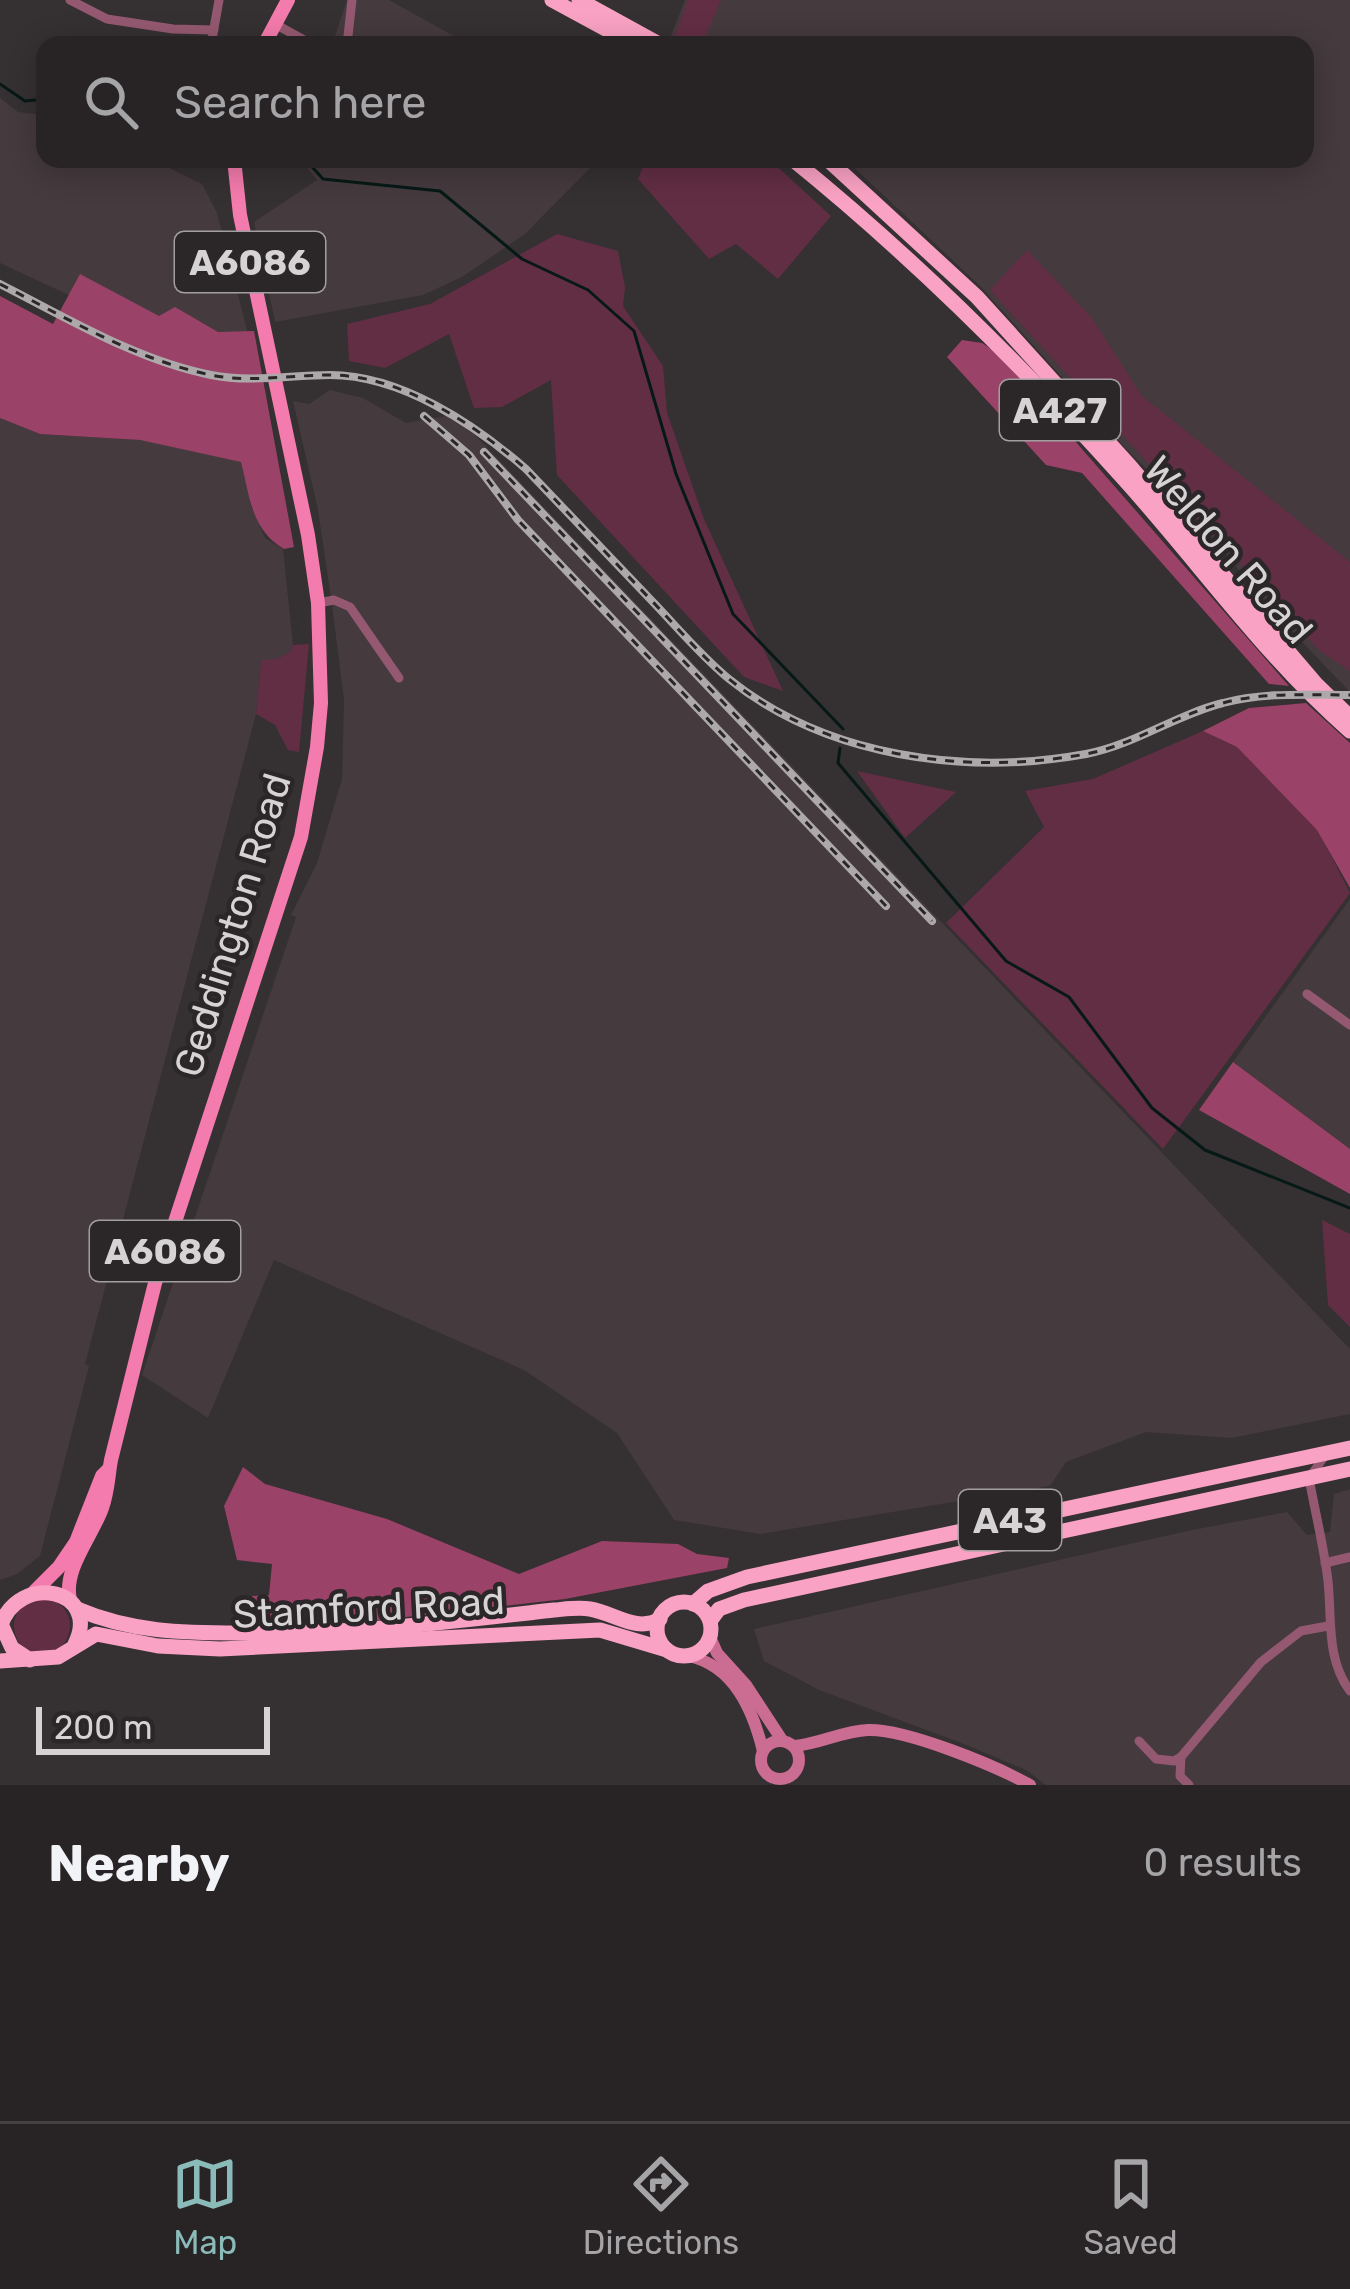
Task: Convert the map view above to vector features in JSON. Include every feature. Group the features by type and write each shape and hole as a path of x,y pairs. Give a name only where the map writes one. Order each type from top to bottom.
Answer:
{"highway":[{"path":"552,0 618,36"},
{"path":"579,0 645,36"},
{"name":"Weldon Road","path":"803,168 924,270 1012,358 1350,731"},
{"name":"Weldon Road","path":"836,168 976,298 1130,466 1317,693 1350,717"},
{"name":"A43","path":"660,1619 671,1606 693,1604 708,1591 747,1577 1342,1449"},
{"name":"A43","path":"689,1656 704,1648 719,1609 744,1600 1350,1469"},
{"path":"30,1660 12,1648 1,1625 10,1605 34,1592"},
{"name":"A43","path":"34,1592 74,1605"},
{"path":"693,1604 710,1629"},
{"path":"0,1661 58,1658 76,1644 82,1625 74,1605"},
{"name":"Stamford Road","path":"74,1605 137,1628 192,1633 303,1635 380,1630 584,1607 633,1624 649,1626 660,1619"},
{"path":"660,1619 658,1635 667,1650 689,1656"},
{"name":"Stamford Road","path":"76,1644 96,1634 158,1646 220,1649 600,1630 667,1650"}],"main road":[{"path":"269,36 288,0"},
{"name":"Geddington Road","path":"34,1592 67,1557 109,1469 150,1299 302,837 321,703 318,603 236,195 234,168"},
{"name":"Geddington Road","path":"74,1605 69,1576 104,1504 109,1469"}],"street":[{"path":"70,0 107,20 214,30"},
{"path":"213,36 219,0"},
{"path":"348,36 352,0"},
{"path":"275,24 297,36"},
{"path":"318,603 334,600 350,607 400,678"},
{"path":"1306,994 1350,1025"},
{"path":"1309,1478 1321,1459 1342,1449"},
{"path":"1236,1472 1292,1468 1309,1478 1324,1563 1328,1626 1342,1682 1350,1691"},
{"path":"1324,1563 1350,1557"},
{"path":"1139,1742 1156,1760 1181,1757 1261,1662 1301,1631 1328,1626"},
{"path":"710,1629 717,1654 746,1685 800,1763"},
{"path":"689,1656 706,1660 739,1691 756,1722 764,1769 774,1778 788,1778 814,1744"},
{"path":"763,1751 773,1742 814,1744 845,1733 890,1732 1030,1785"},
{"path":"1181,1757 1180,1776 1189,1785"}],"shaded area":[{"path":"347,0 389,0 454,36 335,36"},
{"path":"685,0 1350,0 1350,692 980,286 855,168 1314,168 1314,36 671,36"},
{"path":"688,0 721,0 706,36 674,36"},
{"path":"0,98 18,112 36,114 36,168 169,168 202,184 217,213 254,357 176,345 0,263"},
{"path":"307,168 590,168 525,234 462,277 423,295 275,322 254,222 317,180"},
{"path":"642,168 779,168 831,216 778,279 736,244 709,259 638,179"},
{"path":"557,234 618,251 625,287 623,306 663,366 667,413 704,519 783,691 744,677 557,475 551,380 502,407 474,408 449,334 385,368 349,361 347,324 430,304"},
{"path":"1027,250 1092,318 1142,396 1350,562 1350,671 1320,651 990,290"},
{"path":"80,274 159,316 175,307 218,332 254,331 294,547 284,549 258,522 241,462 140,440 40,434 0,418 0,296 53,324"},
{"path":"962,340 982,343 999,354 1289,686 1269,684 1082,473 1046,465 947,357"},
{"path":"330,390 363,398 406,423 446,416 474,434 1350,1349 1350,1414 1232,1438 1146,1432 1066,1462 1050,1486 760,1534 674,1520 617,1433 524,1370 274,1260 208,1418 142,1375 296,917 291,915 317,863 342,779 344,700 332,605 318,510 293,401 309,404"},
{"path":"0,418 40,434 140,440 242,462 251,506 265,538 283,549 293,645 277,659 261,661 256,714 85,1364 89,1366 40,1556 17,1574 0,1580"},
{"path":"309,644 299,752 288,750 275,725 256,714 261,660 277,659 293,645"},
{"path":"1306,703 1350,743 1350,888 1317,830 1237,747 1203,731 1249,708"},
{"path":"1203,731 1237,747 1318,830 1350,893 1163,1149 946,923 1044,827 1025,791 1093,779"},
{"path":"857,771 956,792 905,838"},
{"path":"1350,899 1350,1149 1233,1062"},
{"path":"1233,1062 1350,1149 1350,1194 1199,1110"},
{"path":"1322,1220 1350,1234 1350,1327 1328,1305"},
{"path":"243,1467 265,1484 387,1519 519,1574 602,1541 678,1544 697,1554 729,1558 727,1568 565,1599 380,1620 248,1618 252,1596 269,1595 272,1564 237,1560 224,1506"},
{"path":"1350,1489 1350,1785 1046,1785 1026,1770 819,1690 764,1661 754,1629 1287,1512 1307,1535 1330,1532 1334,1494"},
{"path":"42,1598 62,1606 70,1626 62,1646 42,1654 22,1646 14,1626 22,1606"}],"waterway":[{"path":"0,84 25,101 36,100"},
{"path":"313,168 323,179 440,191 522,259 588,290 634,331 676,474 733,614 843,729"},
{"path":"840,748 838,763 1006,961 1069,997 1152,1108 1205,1150 1350,1208"}],"railway":[{"path":"0,284 102,337 183,368 240,378 357,377 435,405 526,469 729,679 767,706 853,743 946,761 1040,760 1104,750 1238,699 1350,695"},
{"path":"424,416 469,455 518,520 886,906"},
{"path":"484,452 932,921"}]}
